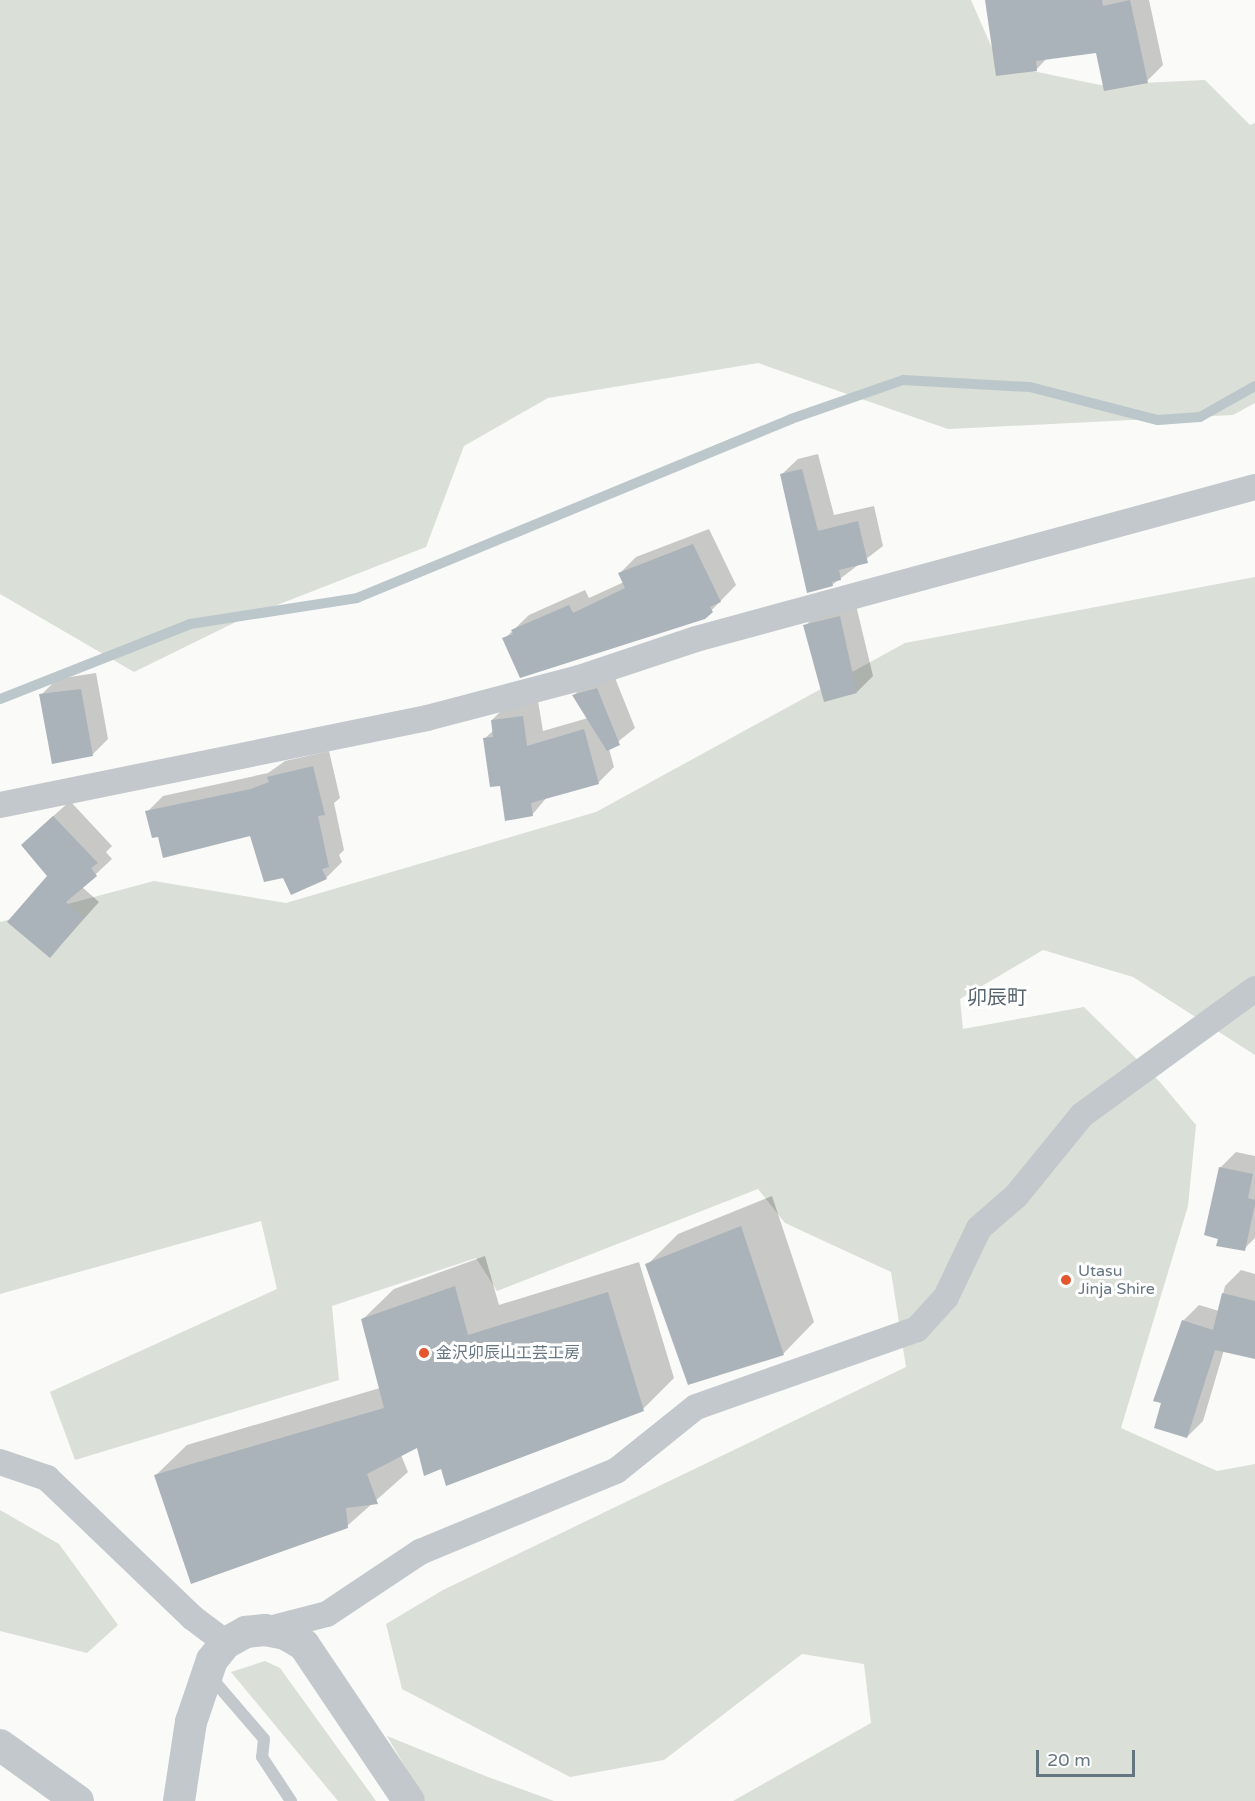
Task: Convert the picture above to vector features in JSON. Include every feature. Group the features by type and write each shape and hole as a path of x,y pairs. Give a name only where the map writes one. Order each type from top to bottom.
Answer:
{"street":[{"path":"0,805 427,718 579,678 696,639 1255,487"},
{"path":"179,1801 191,1722 207,1672 225,1643 246,1632 265,1630 327,1614 420,1552 616,1471 696,1407 917,1329 946,1296 979,1228 1016,1196 1082,1115 1255,989"},
{"path":"0,1462 47,1478 193,1618 225,1643"},
{"path":"265,1630 285,1634 304,1645 409,1801"},
{"path":"0,1745 78,1801"}],"lane":[{"path":"207,1672 264,1739 262,1757 291,1801"}],"shaded area":[{"path":"0,0 971,0 999,64 1100,85 1205,80 1250,125 1255,123 1255,403 1233,415 948,429 758,363 548,398 464,446 426,547 246,617 134,672 0,594"},
{"path":"1255,577 1255,1055 1133,977 1043,950 960,999 963,1029 1084,1007 1160,1082 1196,1125 1188,1206 1121,1428 1217,1471 1255,1464 1255,1801 733,1801 871,1723 864,1664 802,1654 664,1760 570,1777 402,1689 386,1624 443,1590 906,1367 891,1272 785,1223 758,1189 497,1291 476,1258 332,1306 339,1380 75,1460 50,1392 277,1289 261,1221 0,1294 0,922 154,881 286,903 596,812 905,643"},
{"path":"0,1510 59,1544 118,1625 87,1653 0,1631"},
{"path":"265,1661 280,1668 376,1801 338,1801 231,1672"},
{"path":"387,1736 488,1777 554,1801 425,1801"}],"building":[{"path":"985,0 1102,0 1103,6 1130,0 1148,83 1104,91 1096,53 1036,61 1037,71 996,76"},
{"path":"802,469 818,531 858,521 868,563 839,570 841,580 832,582 833,586 807,593 780,474"},
{"path":"693,544 721,602 710,607 713,612 705,619 520,678 502,638 513,634 511,630 569,605 573,613 625,588 618,573"},
{"path":"840,616 857,693 824,702 803,625"},
{"path":"597,688 620,745 607,751 572,695"},
{"path":"81,689 93,756 52,764 39,694"},
{"path":"523,716 527,746 584,729 599,784 531,803 533,816 505,821 500,786 490,787 483,738 493,737 491,720"},
{"path":"313,766 325,815 318,816 329,867 322,869 327,879 291,895 283,878 264,882 250,836 163,858 158,837 152,838 145,811 251,789 269,782 267,777"},
{"path":"53,816 98,863 91,868 97,876 66,902 84,918 50,958 7,922 47,876 21,845"},
{"path":"1219,1167 1253,1174 1248,1198 1255,1200 1255,1204 1245,1251 1216,1246 1218,1239 1204,1235"},
{"path":"741,1226 784,1355 688,1385 645,1264"},
{"path":"455,1286 468,1335 608,1292 644,1411 446,1486 441,1469 424,1476 417,1448 367,1474 378,1504 346,1508 348,1528 191,1584 154,1475 384,1408 361,1319"},
{"path":"1222,1293 1255,1301 1255,1359 1215,1350 1187,1438 1154,1428 1161,1403 1153,1401 1182,1320 1213,1330"}],"waterway":[{"path":"0,699 190,624 357,598 791,419 903,380 1030,387 1158,420 1200,417 1255,386"}],"place":[{"name":"Utasu Jinja Shire","path":"1066,1280"},
{"name":"金沢卯辰山工芸工房","path":"424,1353"}],"district":[{"name":"卯辰町","path":"997,998"}]}
